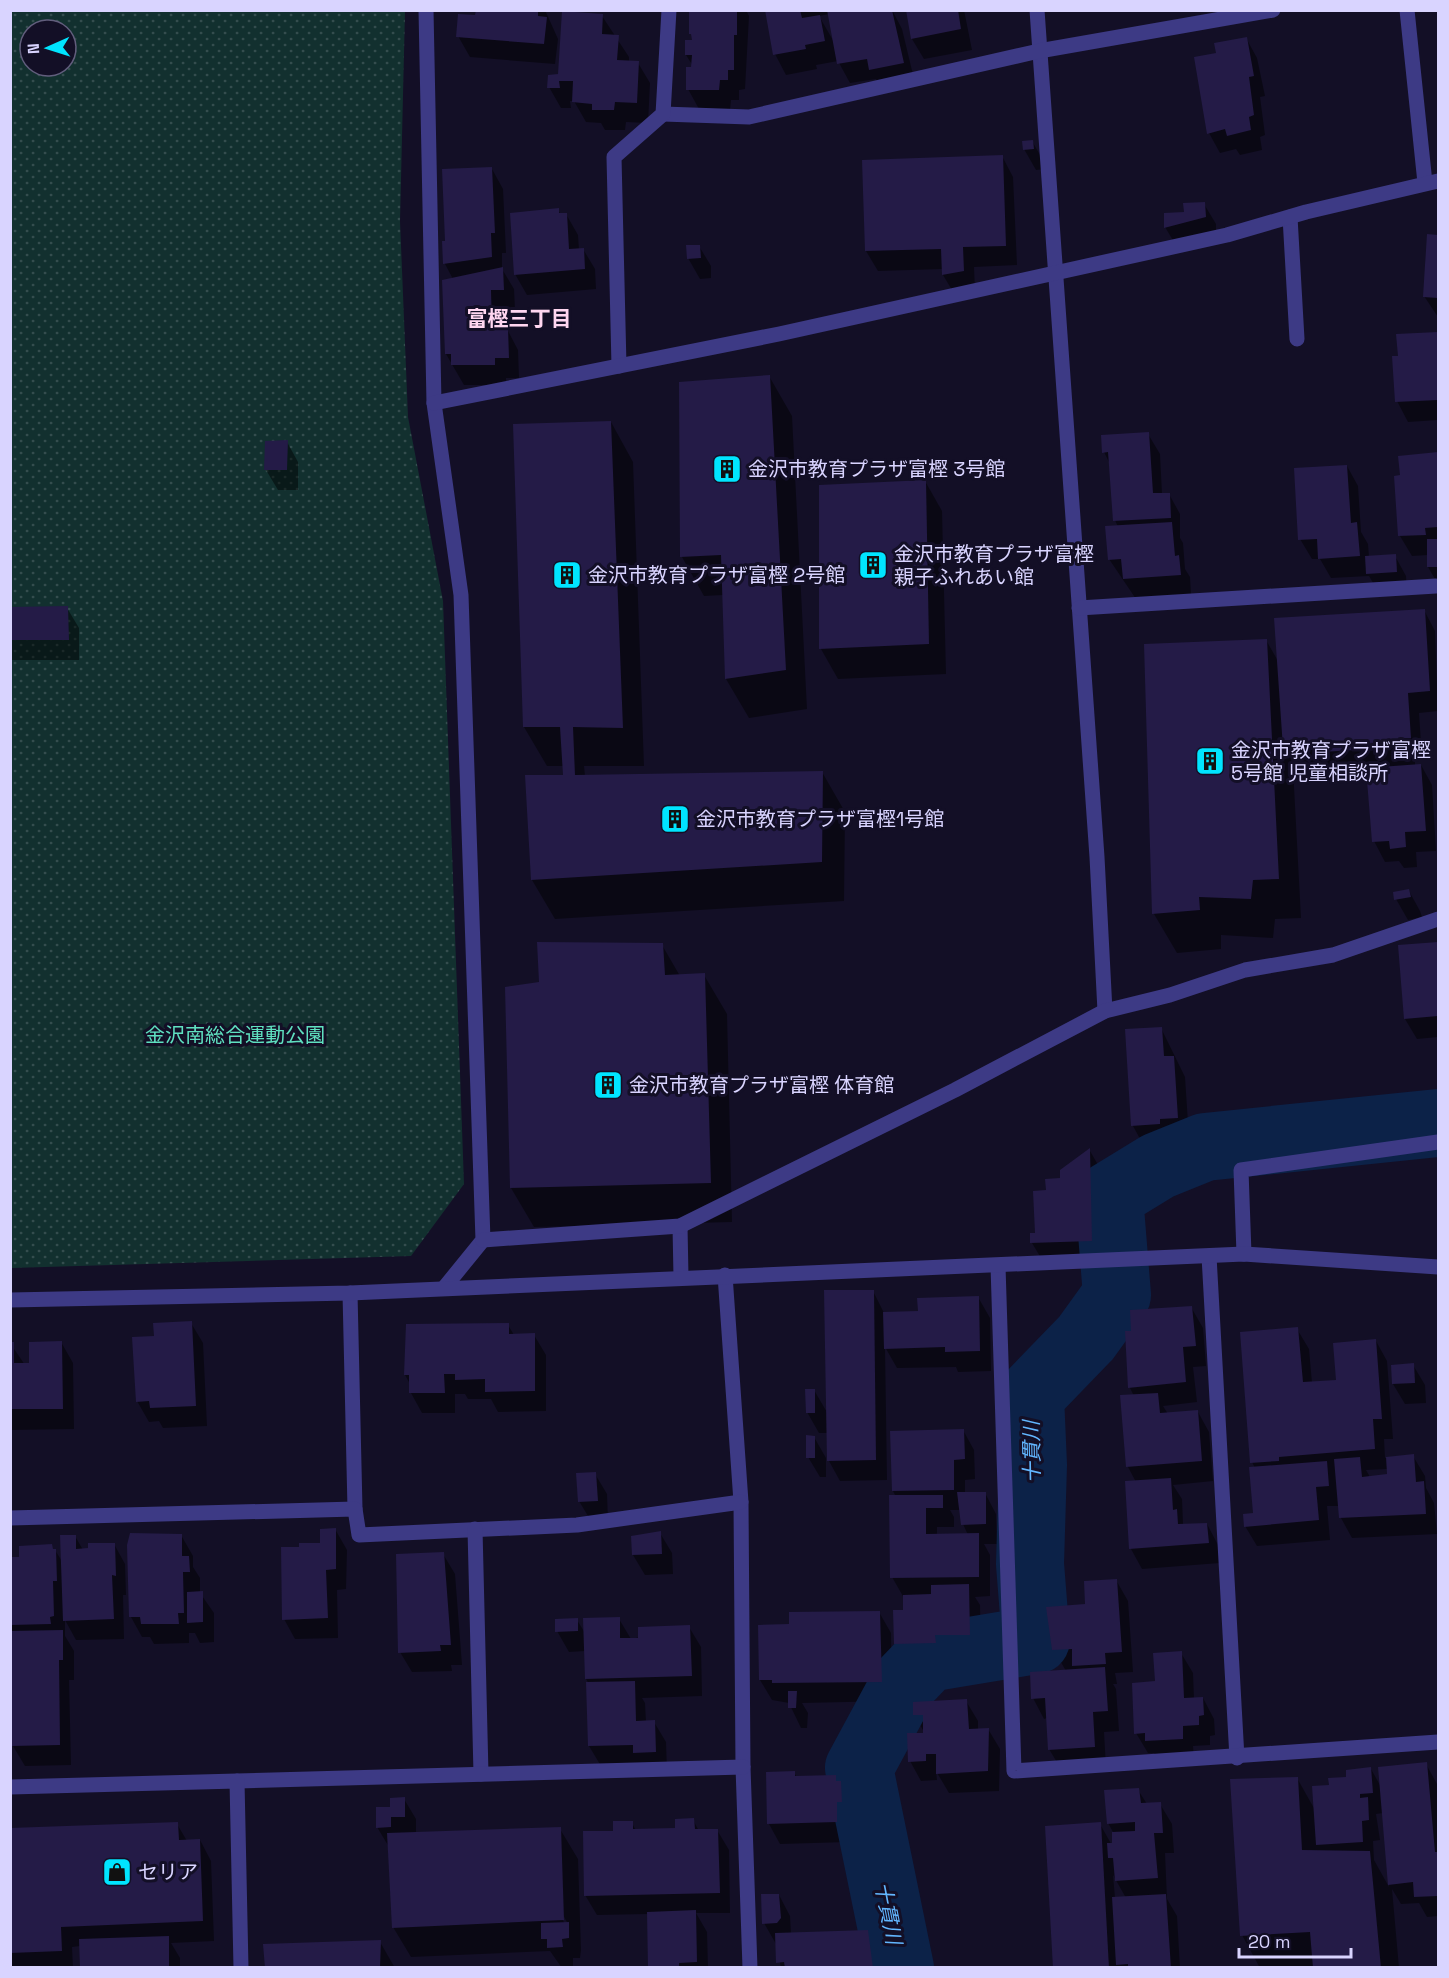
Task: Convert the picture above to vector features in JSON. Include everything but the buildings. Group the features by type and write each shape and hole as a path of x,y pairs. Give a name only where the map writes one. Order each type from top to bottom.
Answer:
{"street":[{"path":"426,10 434,403 461,595 483,1240 444,1288"},
{"path":"663,114 669,10"},
{"path":"1037,10 1105,1011"},
{"path":"619,366 614,157 663,114 749,117 1040,51 1273,10"},
{"path":"434,403 779,334 1054,271 1227,235 1432,182 1407,10"},
{"path":"1290,217 1297,339"},
{"path":"1079,608 1436,586"},
{"path":"483,1240 680,1226 955,1090 1105,1011 1170,995 1245,970 1333,955 1438,919"},
{"path":"1244,1254 1241,1170 1438,1142"},
{"path":"680,1226 681,1277"},
{"path":"10,1300 350,1293 1244,1254 1438,1267"},
{"path":"1209,1256 1237,1758"},
{"path":"998,1266 1014,1771 1237,1758 1438,1742"},
{"path":"725,1275 741,1502 743,1767 750,1968"},
{"path":"350,1293 355,1509 359,1535 577,1525 741,1502"},
{"path":"10,1518 355,1509"},
{"path":"475,1529 481,1774"},
{"path":"10,1786 743,1767"},
{"path":"237,1781 242,1968"}],"green space":[{"name":"金沢南総合運動公園","path":"10,11 405,11 400,221 408,417 443,601 464,1184 411,1256 11,1268"}],"waterway":[{"name":"十貫川","path":"900,1968 859,1768 906,1681 928,1658 1036,1640 1030,1564 1033,1465 1030,1396 1086,1338 1117,1295 1109,1196 1158,1166 1205,1147 1438,1123"}],"place":[{"name":"金沢市教育プラザ富樫 3号館","path":"727,469"},
{"name":"金沢市教育プラザ富樫 親子ふれあい館","path":"873,565"},
{"name":"金沢市教育プラザ富樫 2号館","path":"567,575"},
{"name":"金沢市教育プラザ富樫 5号館 児童相談所","path":"1210,761"},
{"name":"金沢市教育プラザ富樫1号館","path":"675,819"},
{"name":"金沢市教育プラザ富樫 体育館","path":"608,1085"},
{"name":"セリア","path":"117,1872"}],"district":[{"name":"富樫三丁目","path":"519,319"}]}
